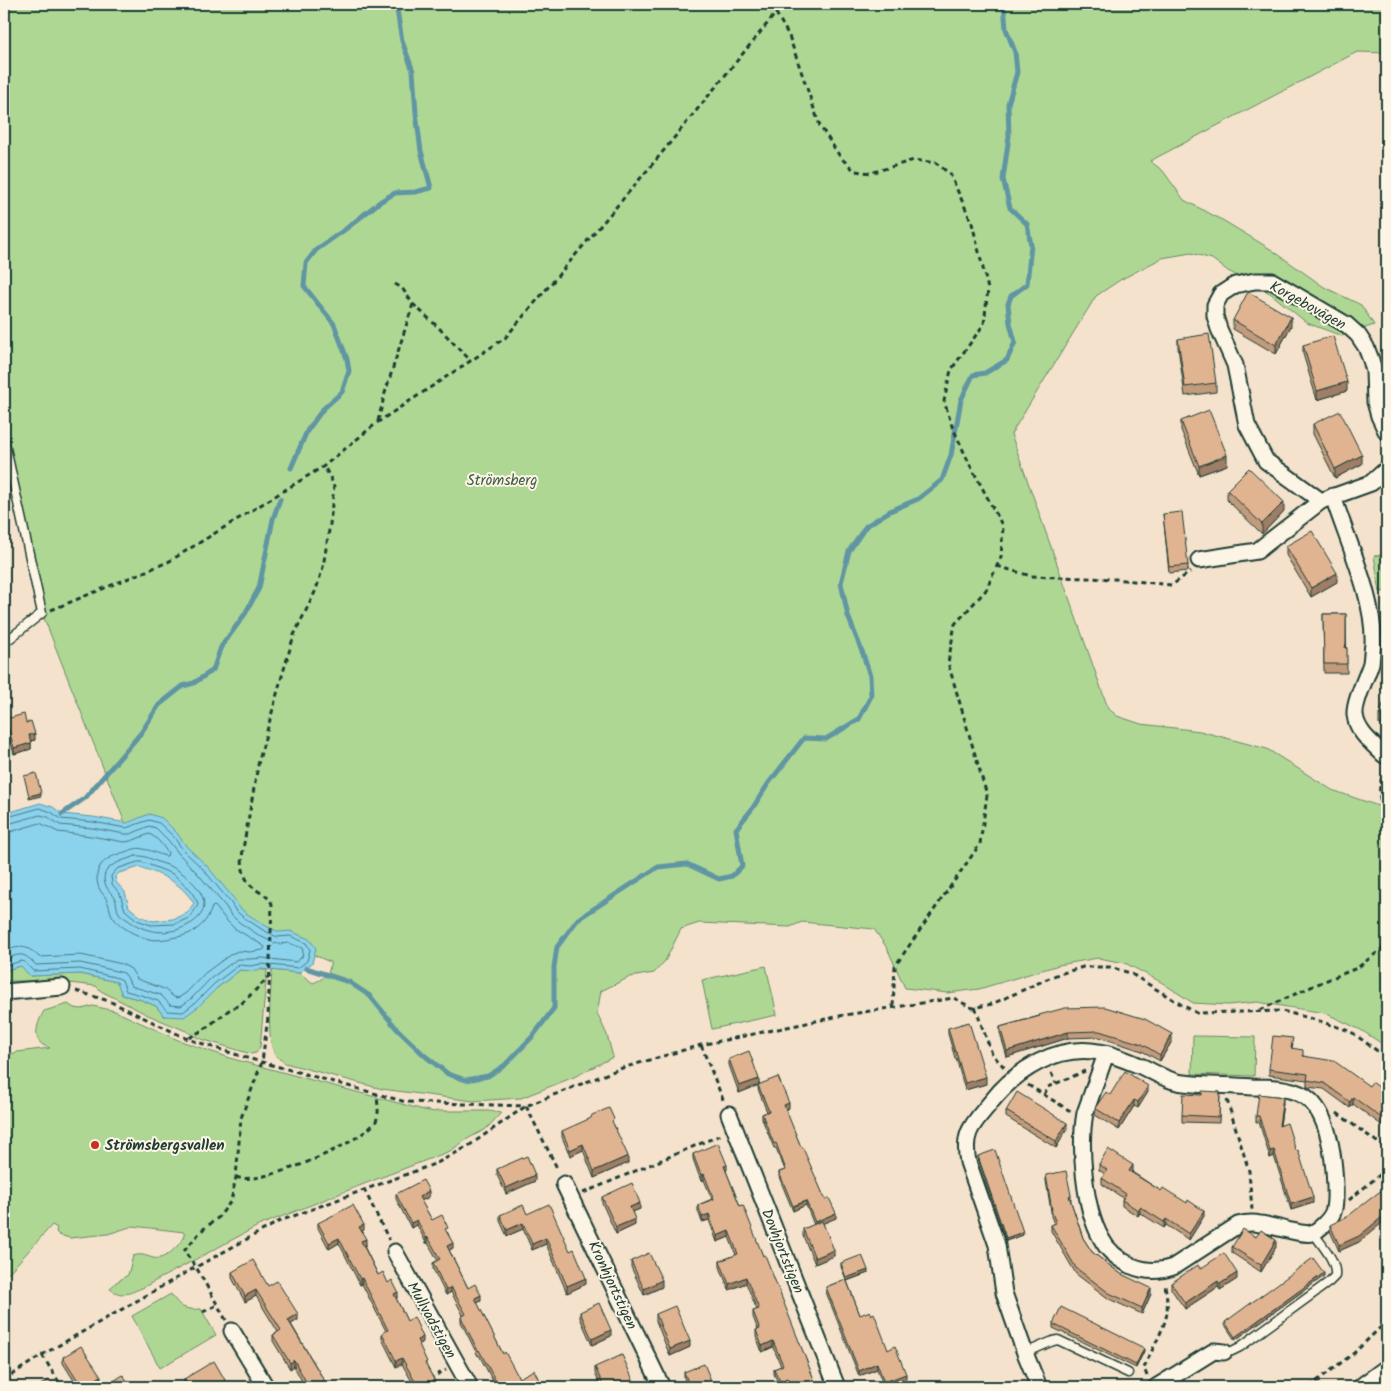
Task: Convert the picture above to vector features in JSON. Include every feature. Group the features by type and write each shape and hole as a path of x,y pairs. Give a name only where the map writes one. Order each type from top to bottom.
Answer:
{"street":[{"name":"Korgebovägen","path":"1327,498 1266,460 1247,425 1235,365 1215,316 1215,305 1221,294 1235,285 1255,281 1272,281 1347,325 1358,335 1366,347 1371,360 1374,371 1375,402 1387,433"},
{"path":"1199,560 1257,551 1327,498 1371,483 1387,470"},
{"path":"1327,498 1364,584 1372,625 1371,662 1355,714 1360,730 1387,756"},
{"path":"4,992 62,987"},
{"path":"1039,1387 1024,1354 1004,1293 994,1232 968,1162 966,1148 971,1126 999,1092 1017,1075 1032,1066 1049,1058 1070,1052 1090,1051 1105,1059 1138,1065 1181,1083 1276,1088 1303,1095 1311,1102 1324,1122 1331,1147 1335,1199 1333,1213 1328,1220 1311,1234 1252,1223 1238,1225 1173,1267 1163,1271 1138,1269 1118,1258 1101,1238 1090,1210 1085,1186 1083,1123 1105,1059"},
{"name":"Dovhjortstigen","path":"729,1114 838,1387"},
{"name":"Kronhjortstigen","path":"564,1184 662,1387"},
{"name":"Mullvadstigen","path":"395,1252 470,1387"},
{"path":"232,1331 266,1387"},
{"path":"1152,1382 1214,1350 1224,1352"},
{"path":"1365,1387 1387,1371"}],"lane":[{"path":"4,439 42,613 4,642"},
{"path":"1224,1352 1240,1347 1335,1276 1336,1270 1332,1261 1313,1232"},
{"path":"1024,1354 1053,1341 1061,1341 1128,1373"}],"path":[{"path":"774,4 776,13 789,36 820,126 841,158 855,171 871,172 914,160 936,163 950,174 972,223 988,290 984,324 951,370 944,401 952,426 969,463 1003,527 1000,558 997,566 986,590 955,624 948,663 987,795 980,844 895,966 893,1008"},
{"path":"42,613 168,562 324,466 378,422 505,338 656,160 776,13"},
{"path":"395,284 402,288 413,304 470,360"},
{"path":"378,422 413,304"},
{"path":"232,1331 196,1267 184,1251 201,1231 219,1217 231,1201 236,1177 240,1118 262,1062 268,1017 272,904 270,898 254,888 244,876 241,863 259,760 280,683 294,635 316,590 323,567 334,485 324,466"},
{"path":"997,566 1031,576 1115,579 1172,585 1194,569 1199,560"},
{"path":"1387,762 1380,781 1380,791 1381,804 1387,818"},
{"path":"1257,1012 1357,968 1387,946"},
{"path":"4,1380 42,1355 280,1220 437,1163 467,1147 526,1106 619,1069 701,1045 828,1019 954,998 972,1008 992,1004 1056,975 1083,967 1110,967 1130,973 1197,1013 1282,1011 1350,1031 1387,1058"},
{"path":"188,1038 206,1028 229,1010 240,1005 269,976"},
{"path":"62,987 109,1001 188,1038 262,1062 406,1102 526,1106"},
{"path":"701,1045 729,1114"},
{"path":"1044,1095 1048,1087 1105,1059"},
{"path":"1222,1085 1249,1171 1253,1206 1252,1223"},
{"path":"236,1177 240,1179 257,1178 289,1169 313,1160 354,1138 375,1122 378,1114 377,1094"},
{"path":"526,1106 564,1184"},
{"path":"1317,1110 1328,1109 1333,1111 1387,1149"},
{"path":"571,1198 735,1129"},
{"path":"1333,1213 1387,1169"},
{"path":"364,1189 395,1252"},
{"path":"1152,1382 1144,1368 1165,1323 1167,1314 1168,1306 1163,1271"},
{"path":"203,1312 217,1305"},
{"path":"1309,1387 1354,1353 1387,1321"},
{"path":"42,1355 62,1387"},
{"path":"423,1382 457,1364"}],"green space":[{"name":"Strömsberg","path":"4,4 1387,4 1387,53 1357,52 1150,161 1163,171 1184,200 1224,221 1272,250 1324,287 1361,305 1374,325 1342,336 1307,323 1270,293 1228,271 1212,259 1191,253 1162,258 1120,280 1096,296 1011,434 1108,708 1117,716 1141,724 1200,731 1267,749 1332,790 1387,809 1387,1047 1361,1030 1325,1013 1257,1002 1228,1005 1193,1003 1161,982 1125,963 1098,958 1059,965 979,989 947,993 905,988 887,948 874,929 802,922 790,927 699,923 681,929 665,961 654,973 630,977 601,991 597,1013 607,1035 613,1057 574,1077 521,1098 473,1101 382,1089 282,1061 274,1052 270,1036 272,970 299,973 313,983 326,976 330,962 241,923 125,823 42,613 4,416"},
{"path":"1387,554 1387,591 1380,592 1374,556"},
{"path":"21,965 30,976 80,974 118,982 122,995 156,1006 164,1016 198,1007 217,988 240,970 267,970 260,1047 256,1053 251,1054 198,1038 148,1015 101,991 96,986 51,981 4,981 4,971"},
{"path":"766,966 777,1015 712,1029 702,980"},
{"path":"68,1004 74,1008 82,1009 93,1006 115,1011 178,1040 233,1059 424,1110 435,1112 489,1111 501,1113 486,1129 450,1151 258,1226 130,1293 122,1294 110,1289 115,1283 128,1275 133,1256 141,1255 158,1258 167,1255 185,1236 184,1232 133,1226 108,1234 70,1238 59,1235 56,1232 57,1228 52,1225 4,1278 4,1057 17,1052 50,1048 39,1042 37,1038 37,1028 40,1019 44,1011"},
{"path":"1193,1036 1255,1037 1254,1076 1192,1074"},
{"path":"171,1294 183,1307 201,1309 216,1335 160,1368 132,1316"}],"water":[{"path":"40,803 53,807 62,814 127,823 149,814 162,818 187,847 207,866 239,907 246,913 279,932 290,931 309,939 316,948 312,963 299,973 261,969 251,971 240,970 184,1017 164,1016 156,1006 122,995 117,982 80,974 30,976 21,966 4,971 4,814","holes":["140,867 170,880 183,889 194,903 187,913 173,919 153,921 140,916 129,907 125,892 116,882 115,877 119,873"]}],"building":[{"path":"1248,292 1291,317 1276,345 1233,320"},
{"path":"1209,334 1216,383 1185,387 1178,339"},
{"path":"1333,336 1347,382 1317,391 1303,345"},
{"path":"1209,410 1227,455 1199,466 1181,421"},
{"path":"1340,411 1362,455 1335,469 1313,424"},
{"path":"1249,468 1284,502 1262,524 1227,490"},
{"path":"1182,512 1188,565 1169,567 1163,514"},
{"path":"1312,531 1337,573 1311,588 1286,546"},
{"path":"1323,614 1346,614 1345,648 1347,648 1347,664 1324,664"},
{"path":"4,671 9,678 4,682"},
{"path":"1387,695 1387,718 1379,715"},
{"path":"24,714 26,723 31,721 35,734 29,735 31,743 14,748 6,719"},
{"path":"36,773 41,793 29,796 24,776"},
{"path":"1105,1007 1145,1019 1172,1034 1160,1055 1142,1044 1099,1031 1068,1032 1007,1051 1000,1027 1065,1008"},
{"path":"969,1022 986,1077 965,1083 948,1028"},
{"path":"1273,1036 1293,1038 1291,1048 1303,1050 1303,1056 1334,1061 1369,1086 1372,1082 1387,1093 1387,1122 1353,1097 1350,1102 1324,1083 1307,1080 1308,1074 1269,1069"},
{"path":"749,1051 759,1079 739,1086 729,1059"},
{"path":"1125,1071 1148,1086 1138,1102 1134,1100 1119,1123 1095,1108 1106,1092 1110,1095"},
{"path":"778,1077 789,1103 784,1105 801,1147 825,1199 829,1198 836,1213 815,1222 806,1201 793,1206 779,1172 786,1170 762,1114 769,1111 758,1085"},
{"path":"1202,1091 1220,1092 1219,1117 1182,1115 1183,1094 1202,1095"},
{"path":"1017,1092 1067,1123 1056,1141 1006,1111"},
{"path":"1259,1094 1283,1097 1279,1126 1287,1123 1313,1197 1291,1204 1274,1150 1270,1151 1259,1116 1256,1116"},
{"path":"609,1108 614,1119 612,1121 628,1156 594,1171 583,1144 570,1150 562,1131"},
{"path":"718,1143 727,1165 724,1166 740,1206 743,1205 763,1256 765,1255 817,1387 791,1387 787,1378 780,1381 774,1369 783,1365 773,1341 762,1346 756,1330 760,1329 753,1311 759,1309 746,1277 729,1284 720,1261 738,1254 729,1231 717,1236 709,1214 702,1217 698,1205 714,1199 704,1174 701,1175 693,1154"},
{"path":"1108,1149 1133,1165 1129,1171 1161,1191 1163,1188 1187,1203 1188,1200 1204,1211 1189,1234 1166,1219 1164,1222 1140,1207 1138,1210 1122,1200 1126,1194 1102,1178 1107,1170 1099,1164"},
{"path":"995,1150 1023,1232 1006,1238 978,1156"},
{"path":"527,1156 535,1175 506,1188 497,1169"},
{"path":"1066,1171 1071,1195 1069,1196 1083,1238 1092,1252 1121,1274 1151,1288 1142,1308 1109,1293 1076,1268 1051,1225 1056,1223 1051,1210 1046,1175"},
{"path":"423,1180 429,1191 419,1197 432,1220 442,1215 448,1228 445,1229 453,1243 447,1246 468,1288 475,1284 481,1295 475,1298 503,1354 505,1352 519,1378 534,1370 542,1386 499,1387 478,1351 461,1317 466,1314 451,1287 446,1290 433,1263 440,1259 417,1220 411,1223 396,1194"},
{"path":"632,1183 640,1203 630,1207 635,1219 616,1227 602,1197"},
{"path":"1387,1186 1387,1213 1359,1236 1339,1245 1330,1225 1348,1216"},
{"path":"549,1204 570,1251 574,1249 586,1278 567,1286 546,1238 532,1244 523,1223 507,1230 500,1215 523,1205 527,1214"},
{"path":"353,1205 364,1225 359,1227 366,1239 361,1241 378,1275 383,1272 388,1283 392,1280 398,1292 394,1294 407,1321 414,1317 423,1337 417,1340 427,1362 425,1363 438,1387 418,1387 402,1358 396,1361 382,1333 388,1330 362,1278 360,1279 339,1238 329,1243 318,1223"},
{"path":"822,1221 834,1250 815,1258 803,1229"},
{"path":"1243,1229 1256,1237 1261,1230 1276,1240 1261,1265 1232,1247"},
{"path":"649,1253 662,1280 644,1289 631,1261"},
{"path":"1224,1253 1237,1273 1220,1284 1218,1281 1185,1303 1171,1283 1198,1265 1200,1269"},
{"path":"862,1255 868,1270 846,1278 841,1263"},
{"path":"1313,1258 1324,1273 1235,1337 1225,1322"},
{"path":"253,1260 268,1286 277,1281 298,1314 288,1320 328,1387 309,1387 294,1360 290,1363 273,1335 281,1330 256,1290 245,1296 232,1272"},
{"path":"846,1279 860,1315 870,1311 871,1315 874,1313 888,1350 895,1346 906,1374 884,1382 877,1363 859,1371 826,1287"},
{"path":"599,1303 611,1330 592,1339 580,1312"},
{"path":"675,1306 690,1341 670,1349 656,1314"},
{"path":"1061,1307 1144,1348 1136,1365 1053,1324"},
{"path":"81,1346 101,1376 84,1387 82,1387 63,1357"},
{"path":"622,1355 634,1382 623,1387 614,1387 612,1384 604,1387 595,1367"},
{"path":"214,1361 225,1380 213,1387 189,1387 184,1379"},
{"path":"704,1364 714,1387 690,1387 684,1372"},
{"path":"123,1375 130,1385 126,1387 111,1387 109,1384"},
{"path":"49,1380 53,1387 37,1387"}],"waterway":[{"path":"291,468 307,431 323,409 342,392 349,371 347,359 334,324 304,286 306,263 316,250 381,201 395,193 415,192 431,188 421,151 413,71 402,41 397,4"},
{"path":"306,968 349,982 370,996 397,1029 424,1055 448,1074 466,1080 488,1076 505,1065 533,1036 554,1008 554,967 557,947 578,919 658,867 687,864 719,879 732,876 742,866 736,829 804,738 826,739 859,719 871,696 870,676 848,616 841,583 849,551 866,526 890,511 918,499 942,480 951,455 961,400 973,375 985,373 1007,360 1015,342 1008,304 1011,296 1027,284 1031,245 1027,224 1010,208 1003,179 1009,136 1008,104 1017,72 1015,52 1006,29 1004,4"},
{"path":"62,814 85,798 141,733 159,705 183,686 194,683 213,670 221,647 245,614 259,588 273,519 280,499"}],"place":[{"name":"Strömsbergsvallen","path":"95,1145"}]}
